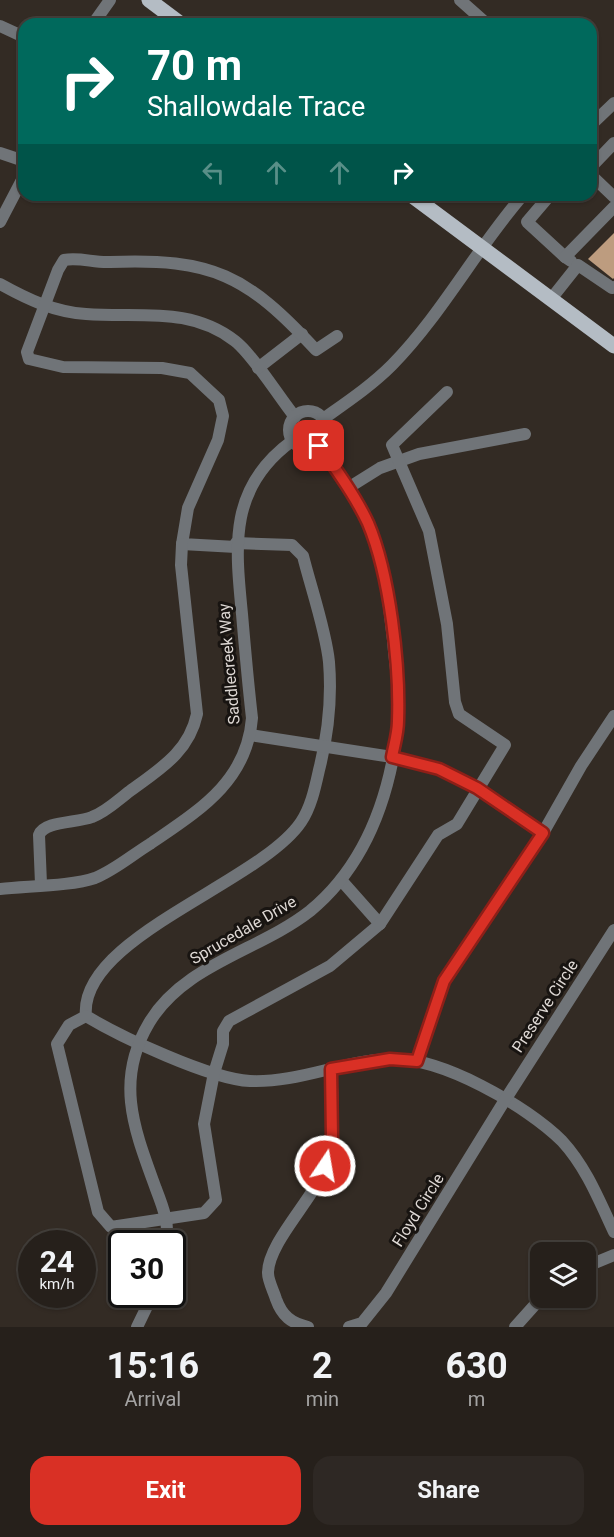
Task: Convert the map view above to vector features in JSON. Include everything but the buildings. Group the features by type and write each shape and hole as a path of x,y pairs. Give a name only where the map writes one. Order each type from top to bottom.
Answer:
{"main road":[{"path":"149,0 173,18"},
{"path":"419,201 614,346"}],"street":[{"path":"97,18 110,0"},
{"path":"460,0 481,18"},
{"path":"0,26 18,34"},
{"path":"597,117 614,103"},
{"path":"597,161 614,143"},
{"path":"0,153 18,159"},
{"path":"597,180 614,197"},
{"path":"0,222 18,188"},
{"path":"323,419 354,397 392,364 416,337 518,201"},
{"path":"545,201 527,222 565,257 612,288 614,286"},
{"path":"565,257 614,207"},
{"path":"41,884 39,835 41,829 46,825 82,821 99,814 174,759 194,729 196,714 181,565 182,544 188,508 208,458 218,440 223,416 219,400 190,373 162,368 63,367 29,359 27,352 64,260 74,258 98,263 158,260 189,264 239,282 285,316 316,350 337,336"},
{"path":"551,299 578,265"},
{"path":"0,284 45,307 85,314 139,313 184,316 215,327 230,338 258,369 295,417"},
{"path":"258,369 302,334"},
{"path":"86,1016 69,1024 57,1044 98,1212 111,1227 204,1213 216,1200 204,1124 214,1073 223,1044 223,1031 229,1021 330,966 380,924 438,835 457,825 477,788 505,745 459,714 454,702 447,624 429,531 400,460 392,448 394,441 447,392"},
{"path":"308,411 318,414 323,419 327,433 319,446 303,448 292,441 290,427 295,417 308,411"},
{"path":"348,488 380,468 419,454 525,434"},
{"name":"Saddlecreek Way","path":"0,889 95,878 200,810 231,780 250,735 252,718 236,545 243,503 267,463 292,441"},
{"name":"Sprucedale Drive","path":"169,1230 131,1116 130,1080 140,1043 149,1023 161,1007 188,982 286,927 308,912 341,880 371,833 382,807 392,757 398,724 398,696 389,602 375,542 348,488 319,446"},
{"path":"86,1016 85,1006 96,979 125,947 152,926 255,866 283,844 302,820 312,798 325,747 329,713 329,661 303,556 292,545 182,544"},
{"path":"417,1061 444,981 543,833 581,766 614,716"},
{"path":"250,735 392,757 439,769 477,788 543,833"},
{"path":"341,880 380,924"},
{"name":"Preserve Circle","path":"505,1100 614,930"},
{"path":"86,1016 113,1032 214,1073 249,1081 294,1078 390,1059 417,1061 454,1071 540,1122 563,1142 588,1175 614,1232"},
{"path":"308,1327 298,1325 281,1313 268,1274 272,1252 307,1200 325,1166 332,1138 331,1069"},
{"name":"Floyd Circle","path":"349,1327 362,1323 386,1293 505,1100"},
{"path":"596,1262 614,1255"},
{"path":"137,1327 146,1308"},
{"path":"515,1327 533,1308"}],"route":[{"path":"319,446 356,500 367,521 383,568 389,602 398,696 398,724 392,757 439,769 477,788 543,833 444,981 429,1019 417,1061 390,1059 331,1069 332,1138 325,1166"}]}
